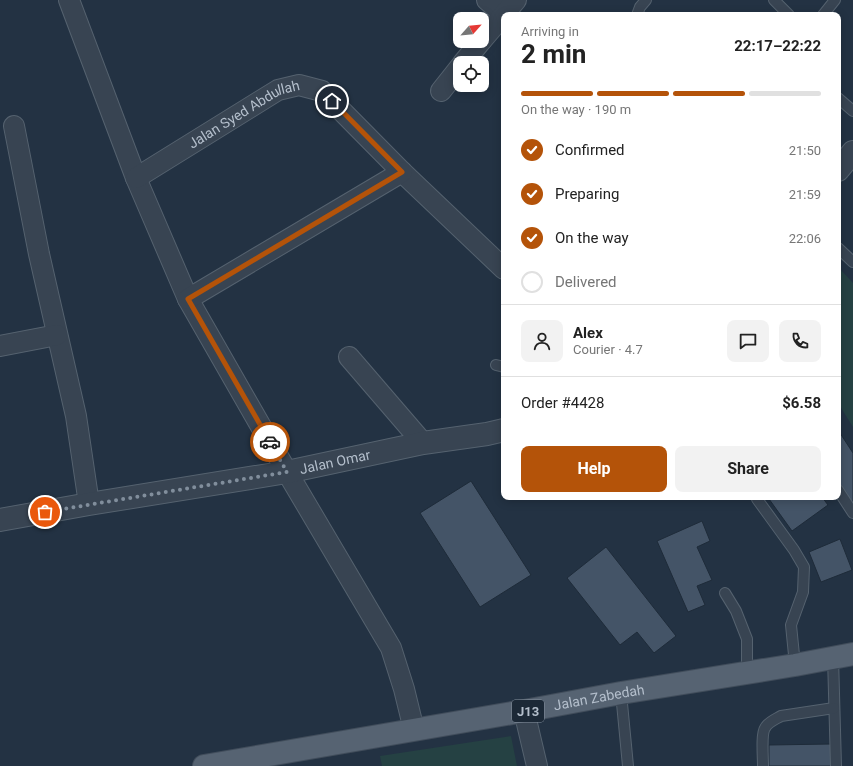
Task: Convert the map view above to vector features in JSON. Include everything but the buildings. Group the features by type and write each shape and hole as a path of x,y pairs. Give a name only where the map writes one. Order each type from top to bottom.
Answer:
{"main road":[{"name":"Jalan Zabedah","path":"204,766 524,712 621,693 795,665 843,655"}],"street":[{"path":"69,0 136,178 188,299 287,472 391,648 404,689 414,730"},
{"path":"487,0 508,9"},
{"path":"489,31 501,17"},
{"path":"468,56 475,48"},
{"path":"441,91 453,76"},
{"name":"Jalan Syed Abdullah","path":"136,178 278,90 299,85 322,91 402,172 501,266"},
{"path":"14,126 39,254 76,416 90,504"},
{"path":"841,166 853,152"},
{"path":"188,299 402,172"},
{"path":"0,346 57,335"},
{"path":"349,357 423,443"},
{"name":"Jalan Omar","path":"0,520 287,472 423,443 501,431"},
{"path":"524,712 537,766"}],"lane":[{"path":"638,12 640,6 646,0"},
{"path":"774,0 786,12"},
{"path":"825,12 835,0"},
{"path":"841,101 853,111"},
{"path":"841,251 853,262"},
{"path":"841,495 853,513"},
{"path":"758,500 794,550 804,567 803,592 791,625 795,665"},
{"path":"725,593 736,611 747,639 747,672"},
{"path":"836,766 834,708 843,655"},
{"path":"621,693 628,766"},
{"path":"763,766 763,740 765,728 773,720 780,716 834,708"}],"green space":[{"path":"841,270 853,283 853,427 841,408"},
{"path":"511,736 517,766 382,766 380,756"}],"way so far":[{"path":"45,512 287,472 270,442"}],"route":[{"path":"270,442 188,299 402,172 332,101"}]}
